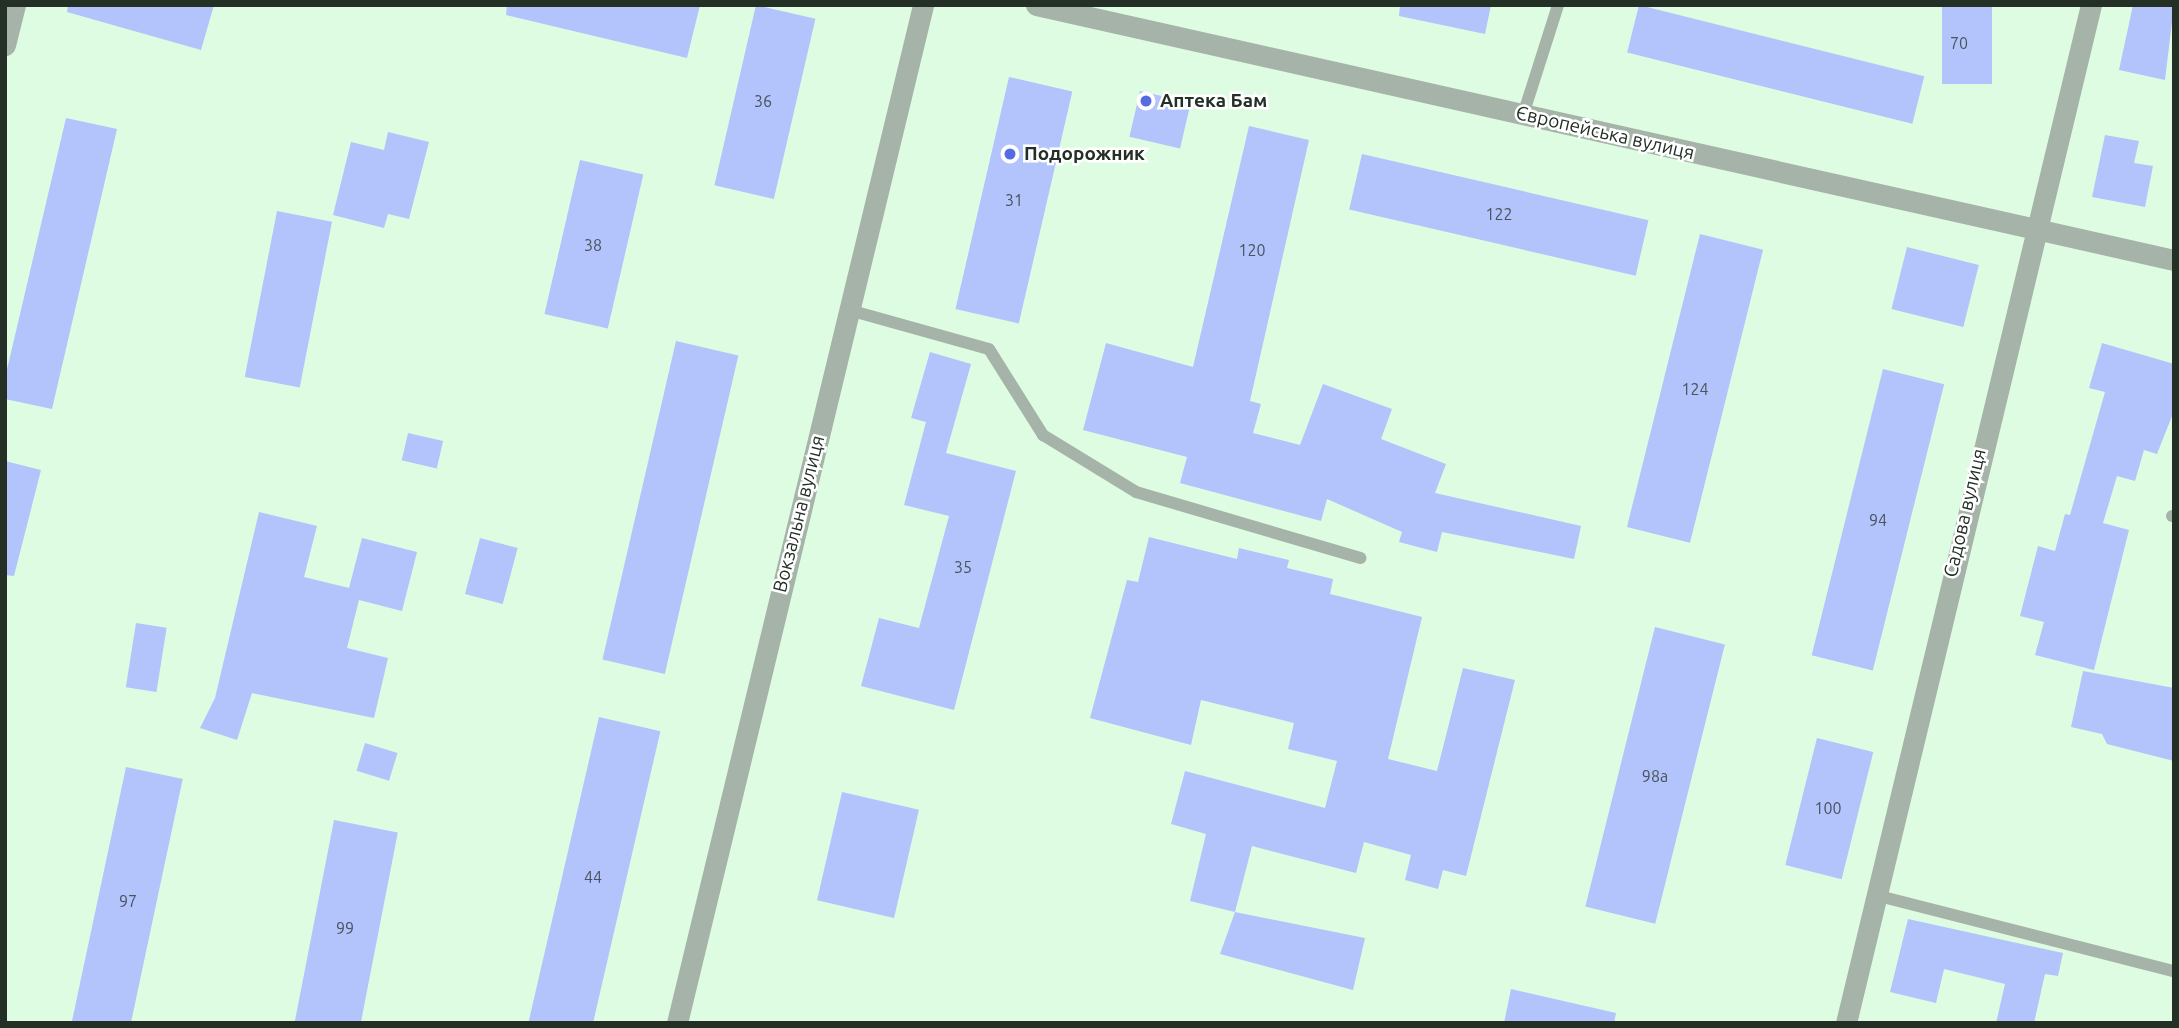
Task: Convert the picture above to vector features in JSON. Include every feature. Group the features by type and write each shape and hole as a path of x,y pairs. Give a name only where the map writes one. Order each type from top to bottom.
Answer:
{"street":[{"path":"5,45 15,5"},
{"name":"Вокзальна вулиця","path":"677,1023 923,5"},
{"name":"Європейська вулиця","path":"1036,5 2174,260"},
{"name":"Садова вулиця","path":"1846,1023 2032,230 2091,5"}],"lane":[{"path":"1523,115 1558,5"},
{"path":"849,310 989,349 1043,435 1136,492 1360,558"},
{"path":"1875,895 2174,971"}],"building":[{"path":"68,5 214,5 201,50 67,12"},
{"path":"507,5 700,5 687,58 506,15"},
{"path":"756,5 815,19 774,199 714,185"},
{"path":"1400,5 1491,5 1485,34 1399,16"},
{"path":"1639,5 1924,76 1912,124 1627,53"},
{"path":"1942,5 1992,5 1992,84 1942,84"},
{"path":"2133,5 2174,5 2165,80 2119,70"},
{"path":"1009,77 1072,92 1019,324 955,309"},
{"path":"1140,91 1191,103 1180,148 1129,137"},
{"path":"66,118 117,129 52,409 5,399 5,378"},
{"path":"1249,126 1309,140 1250,401 1261,404 1253,433 1300,445 1323,384 1392,409 1381,439 1446,464 1435,493 1581,526 1574,559 1442,532 1437,552 1399,542 1402,532 1327,499 1321,521 1180,483 1187,457 1083,430 1106,343 1193,367"},
{"path":"388,132 429,142 409,219 388,214 384,228 333,215 351,142 384,150"},
{"path":"2105,135 2139,141 2134,163 2153,166 2145,207 2092,197"},
{"path":"1362,154 1648,220 1636,276 1349,210"},
{"path":"580,160 643,175 608,329 544,314"},
{"path":"277,211 332,222 300,388 245,377"},
{"path":"1700,234 1763,250 1690,543 1627,527"},
{"path":"1907,247 1979,265 1963,327 1892,309"},
{"path":"676,341 738,355 665,674 602,660"},
{"path":"2102,343 2174,364 2174,411 2157,454 2144,450 2135,481 2117,476 2103,523 2129,530 2094,670 2035,655 2044,622 2020,616 2038,546 2055,551 2065,514 2070,515 2105,392 2089,388"},
{"path":"930,352 971,364 946,453 1016,471 954,710 861,686 879,618 919,628 949,516 904,505 926,422 911,418"},
{"path":"1883,369 1944,384 1873,670 1812,655"},
{"path":"408,433 443,441 437,468 402,460"},
{"path":"5,461 41,470 14,576 5,575"},
{"path":"259,512 317,526 304,577 349,588 362,538 417,552 402,611 359,600 347,648 388,658 374,718 252,693 237,740 200,728 215,698"},
{"path":"1149,537 1237,559 1239,548 1289,560 1287,568 1333,579 1330,594 1422,617 1388,759 1437,771 1463,668 1515,680 1466,876 1443,870 1438,889 1405,880 1411,855 1364,842 1356,873 1252,846 1235,912 1190,901 1206,834 1171,824 1185,771 1325,808 1337,761 1288,749 1294,723 1201,700 1191,745 1090,718 1127,580 1138,582"},
{"path":"480,538 518,548 503,604 465,594"},
{"path":"136,623 167,628 156,692 126,687"},
{"path":"1655,627 1725,644 1655,924 1585,906"},
{"path":"2083,671 2174,688 2174,761 2107,744 2102,734 2071,727"},
{"path":"599,717 660,731 593,1023 528,1023"},
{"path":"1817,738 1873,752 1842,879 1785,865"},
{"path":"365,743 398,753 389,781 357,771"},
{"path":"126,767 183,779 131,1023 72,1022"},
{"path":"842,792 919,810 894,918 817,900"},
{"path":"334,820 398,832 361,1023 295,1023"},
{"path":"1235,912 1365,938 1353,990 1220,954"},
{"path":"1908,919 2063,953 2058,976 2045,974 2034,1023 1996,1023 2005,984 1944,969 1936,1003 1890,992"},
{"path":"1511,989 1616,1013 1614,1023 1504,1023"}],"place":[{"name":"Аптека Бам","path":"1146,101"},
{"name":"Подорожник","path":"1010,154"}]}
